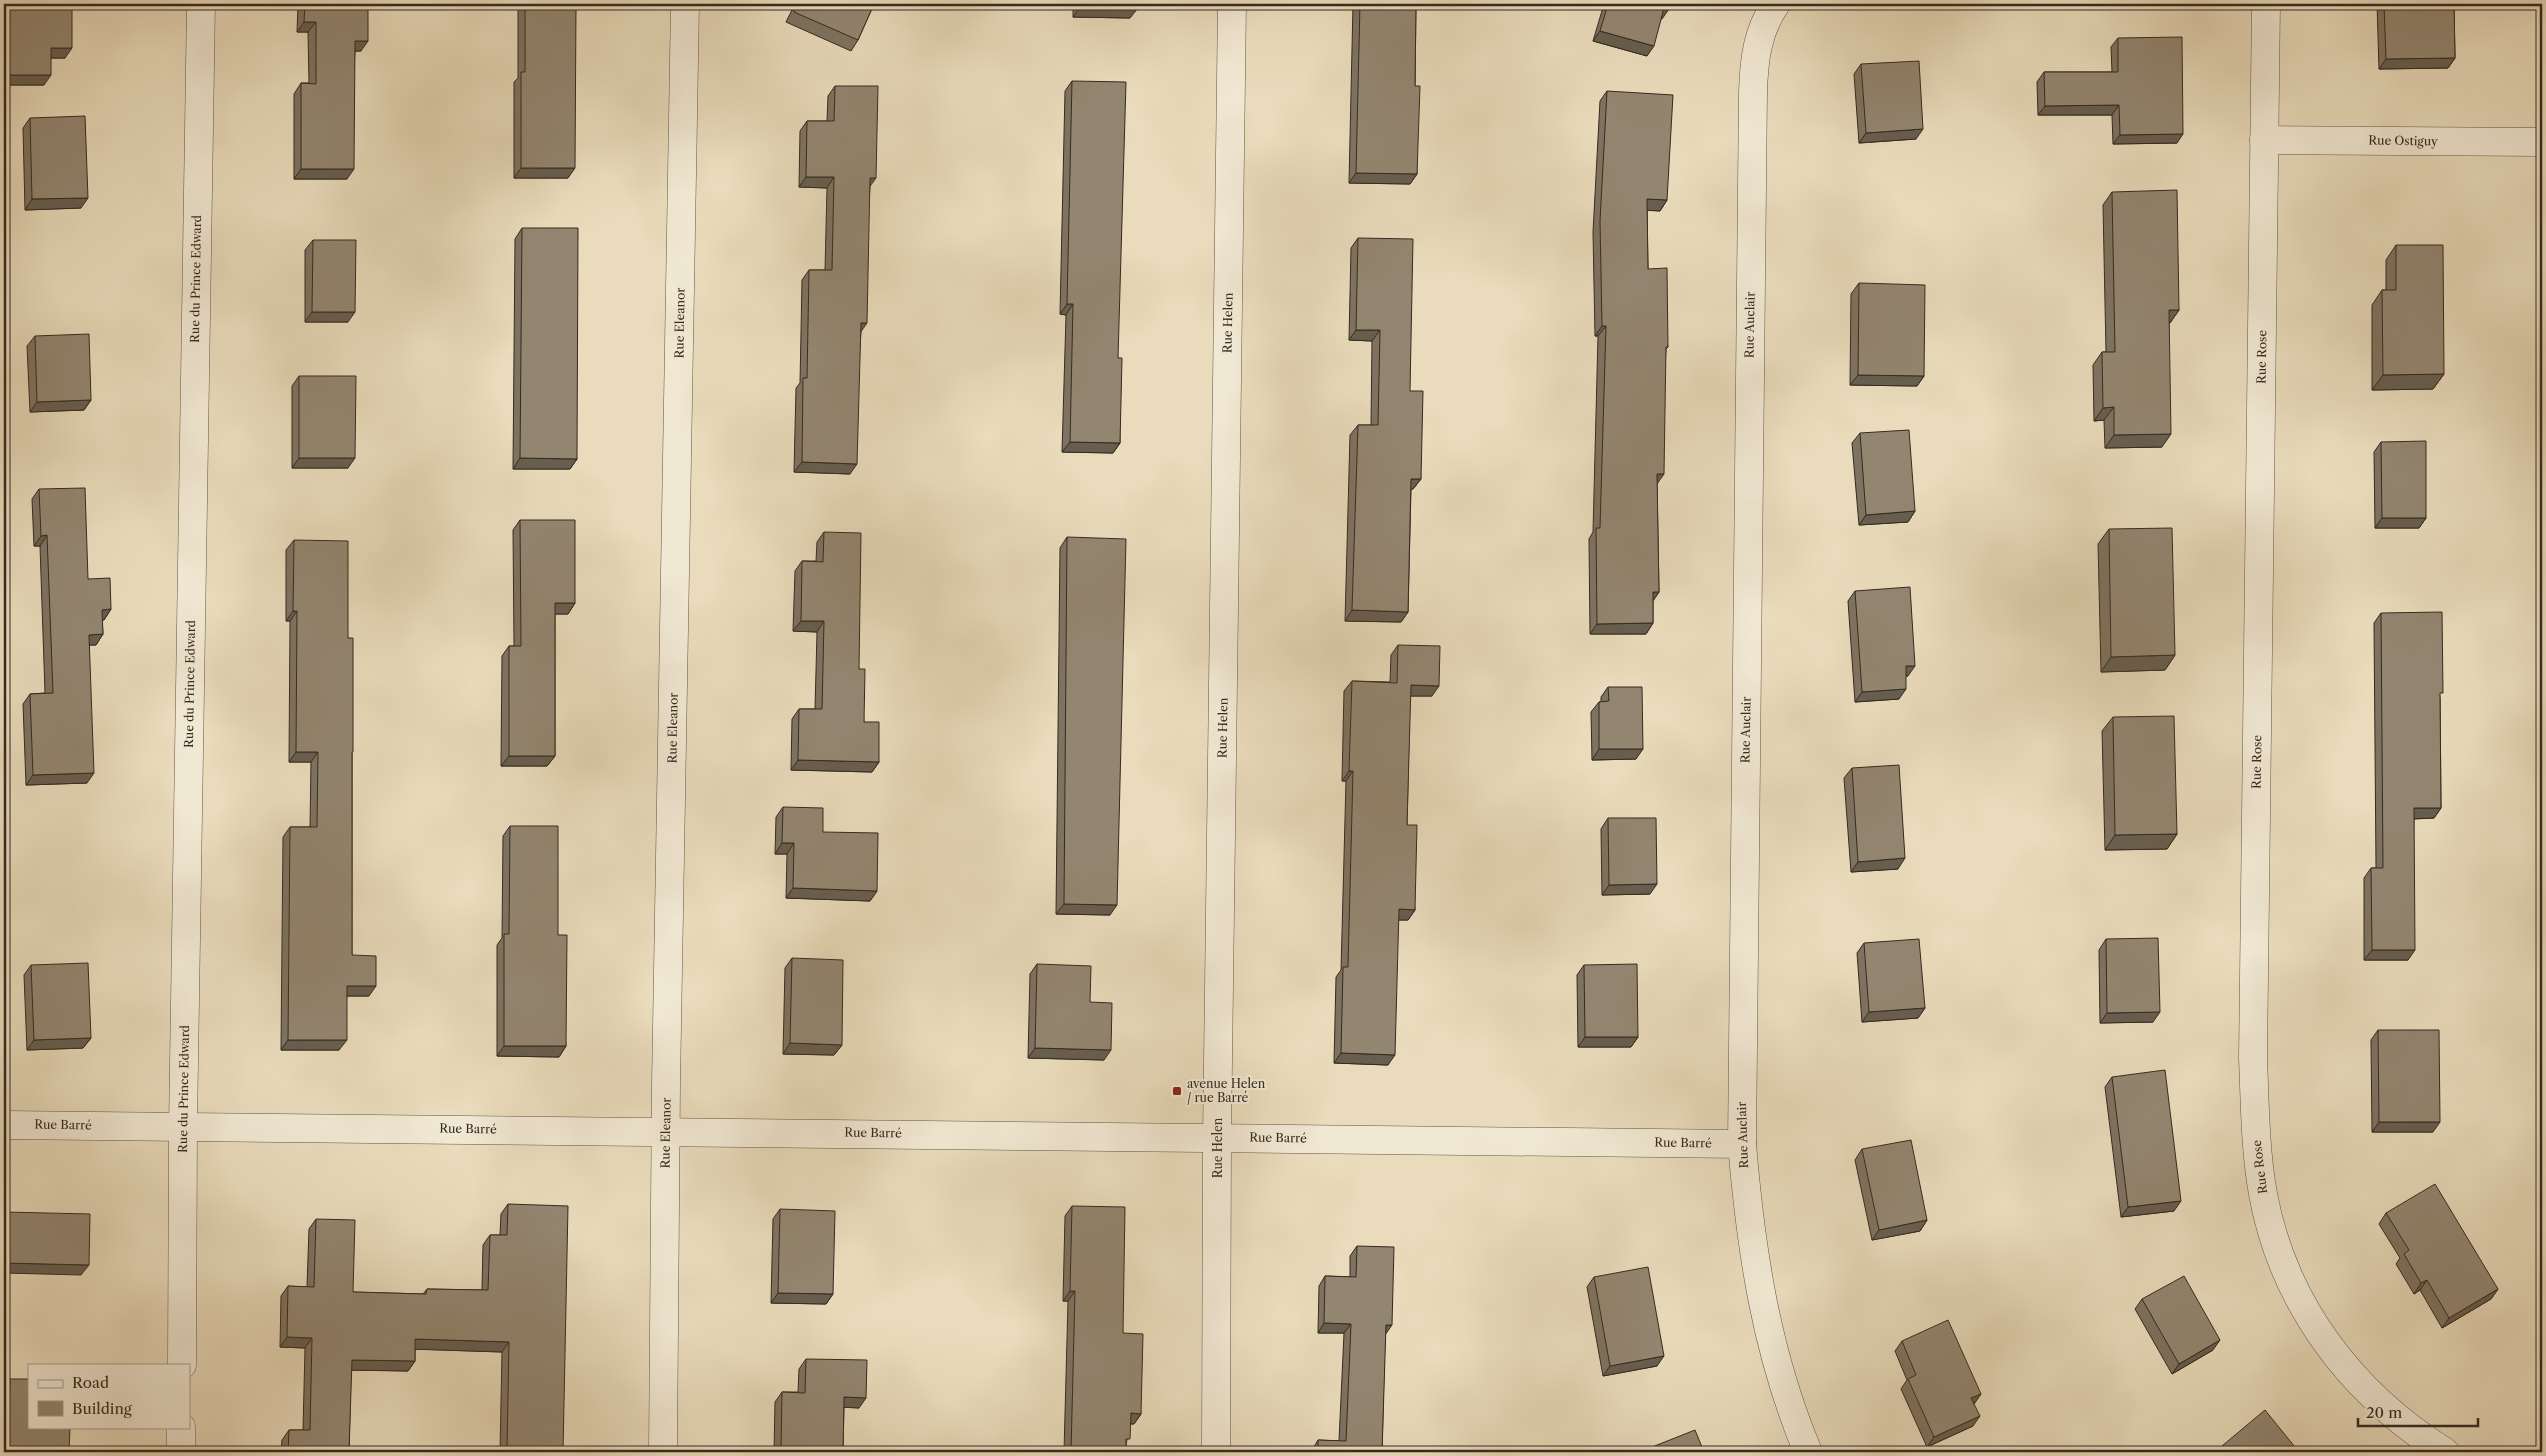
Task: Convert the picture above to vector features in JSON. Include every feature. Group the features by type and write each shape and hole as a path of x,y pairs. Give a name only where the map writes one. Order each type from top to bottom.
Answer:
{"street":[{"name":"Rue du Prince Edward","path":"182,1364 183,1126 200,4"},
{"name":"Rue Eleanor","path":"662,1452 685,4"},
{"name":"Rue Helen","path":"1216,1452 1217,1137 1232,4"},
{"name":"Rue Auclair","path":"1776,4 1758,41 1754,57 1742,1144 1749,1229 1759,1290 1785,1391 1808,1452"},
{"name":"Rue Rose","path":"2266,4 2254,1058 2258,1164 2270,1224 2279,1252 2294,1287 2319,1333 2337,1358 2378,1402 2407,1426 2445,1452"},
{"name":"Rue Ostiguy","path":"2264,140 2542,142"},
{"name":"Rue Barré","path":"4,1125 1742,1144"},
{"path":"181,1428 181,1452"}],"building":[{"path":"9,4 72,4 72,48 51,48 51,75 9,75"},
{"path":"305,4 360,4 360,9 368,9 368,41 355,41 354,169 301,169 301,83 316,84 316,22 304,22"},
{"path":"525,4 576,4 575,168 521,168 521,72 525,72"},
{"path":"797,4 874,4 858,40 794,12"},
{"path":"1080,4 1138,4 1138,8 1080,7"},
{"path":"1360,4 1416,4 1415,86 1420,86 1417,174 1356,173"},
{"path":"1608,4 1670,4 1669,9 1664,8 1654,46 1600,31"},
{"path":"2384,4 2454,4 2455,58 2386,59"},
{"path":"2182,37 2183,134 2120,135 2119,105 2045,106 2044,72 2118,72 2118,38"},
{"path":"1919,61 1923,129 1866,133 1861,64"},
{"path":"1072,81 1126,82 1118,358 1122,358 1120,443 1070,442 1073,304 1067,304"},
{"path":"835,86 878,86 876,178 870,178 867,323 861,323 857,464 802,462 803,378 807,378 809,270 832,270 834,177 806,177 807,121 834,121"},
{"path":"1607,91 1673,95 1667,200 1647,199 1648,269 1667,268 1668,347 1666,347 1664,474 1657,474 1659,592 1653,592 1653,623 1597,624 1596,528 1600,528 1606,326 1602,326 1600,221"},
{"path":"85,116 88,198 32,199 30,118"},
{"path":"2177,190 2179,310 2169,310 2171,434 2114,435 2114,407 2103,408 2102,352 2115,352 2112,192"},
{"path":"522,228 578,228 577,459 520,458"},
{"path":"1358,238 1413,239 1410,391 1423,391 1421,479 1411,479 1408,612 1352,610 1358,425 1378,425 1380,330 1356,330"},
{"path":"313,240 356,240 355,312 312,312"},
{"path":"2396,245 2443,245 2444,374 2383,375 2382,290 2396,290"},
{"path":"1859,283 1925,285 1924,376 1858,375"},
{"path":"89,334 91,400 37,402 35,336"},
{"path":"299,376 356,376 355,458 299,458"},
{"path":"1909,430 1915,511 1866,515 1860,433"},
{"path":"2426,441 2426,518 2382,518 2381,442"},
{"path":"85,488 88,579 110,578 111,609 102,610 103,634 89,635 94,773 33,775 30,694 53,693 47,535 41,536 39,489"},
{"path":"520,520 575,520 575,603 555,603 555,756 509,756 509,646 521,646"},
{"path":"2172,528 2175,655 2111,657 2109,529"},
{"path":"824,532 861,533 859,669 865,669 864,722 879,722 879,762 798,760 799,709 822,709 824,621 801,621 802,561 823,562"},
{"path":"1067,537 1126,539 1117,905 1064,904"},
{"path":"294,540 348,541 348,638 353,638 352,955 376,956 376,986 347,986 347,1040 288,1040 290,827 317,827 318,752 296,752 297,611 293,611"},
{"path":"1910,587 1915,666 1906,666 1906,689 1862,692 1855,591"},
{"path":"2442,612 2443,693 2440,693 2441,808 2414,808 2415,950 2372,950 2371,868 2383,868 2381,613"},
{"path":"1398,645 1440,646 1439,686 1411,685 1407,825 1417,825 1415,910 1399,909 1395,1055 1341,1053 1343,967 1348,967 1353,771 1349,771 1352,681 1397,683"},
{"path":"1608,687 1642,687 1643,749 1599,749 1599,702 1609,701"},
{"path":"2174,716 2177,834 2115,835 2113,717"},
{"path":"1899,765 1905,858 1858,862 1852,768"},
{"path":"783,807 823,808 823,832 878,833 877,891 793,888 794,843 782,843"},
{"path":"1608,818 1656,818 1657,884 1609,885"},
{"path":"510,826 558,826 558,935 567,935 566,1046 504,1046 504,934 509,934"},
{"path":"2158,938 2160,1012 2107,1013 2106,939"},
{"path":"1919,939 1925,1008 1869,1012 1864,943"},
{"path":"792,958 843,960 842,1045 790,1043"},
{"path":"88,963 91,1038 34,1040 31,965"},
{"path":"1037,964 1091,966 1090,1002 1112,1003 1111,1050 1035,1048"},
{"path":"1637,964 1638,1037 1585,1037 1584,965"},
{"path":"2378,1030 2439,1030 2440,1122 2379,1122"},
{"path":"2165,1070 2181,1201 2128,1207 2112,1077"},
{"path":"1911,1140 1927,1220 1879,1230 1862,1149"},
{"path":"2435,1184 2498,1289 2449,1318 2427,1280 2421,1283 2404,1254 2409,1250 2386,1213"},
{"path":"508,1204 568,1206 563,1452 507,1452 509,1342 415,1339 415,1361 352,1360 349,1452 288,1452 289,1430 310,1430 312,1338 287,1337 288,1286 314,1287 316,1219 355,1220 353,1292 426,1294 427,1289 488,1290 490,1235 507,1235"},
{"path":"1072,1206 1125,1207 1123,1333 1143,1334 1141,1414 1131,1413 1130,1439 1126,1439 1126,1452 1071,1452 1075,1291 1070,1291"},
{"path":"780,1209 835,1211 833,1294 778,1293"},
{"path":"4,1212 90,1214 89,1265 4,1263"},
{"path":"1357,1246 1394,1247 1392,1325 1386,1325 1382,1452 1318,1452 1318,1440 1346,1441 1351,1324 1324,1323 1325,1276 1356,1277"},
{"path":"1648,1267 1664,1356 1610,1366 1594,1277"},
{"path":"2184,1276 2220,1340 2179,1364 2142,1299"},
{"path":"1948,1320 1981,1394 1971,1398 1980,1416 1934,1437 1908,1379 1916,1375 1902,1341"},
{"path":"806,1359 867,1360 866,1398 844,1397 843,1452 781,1451 782,1392 805,1393"},
{"path":"10,1379 28,1379 28,1428 70,1428 69,1452 8,1452"},
{"path":"2265,1410 2299,1452 2228,1452 2222,1446"},
{"path":"1695,1430 1704,1452 1642,1452 1642,1451"}],"place":[{"name":"avenue Helen / rue Barré","path":"1177,1091"}]}
